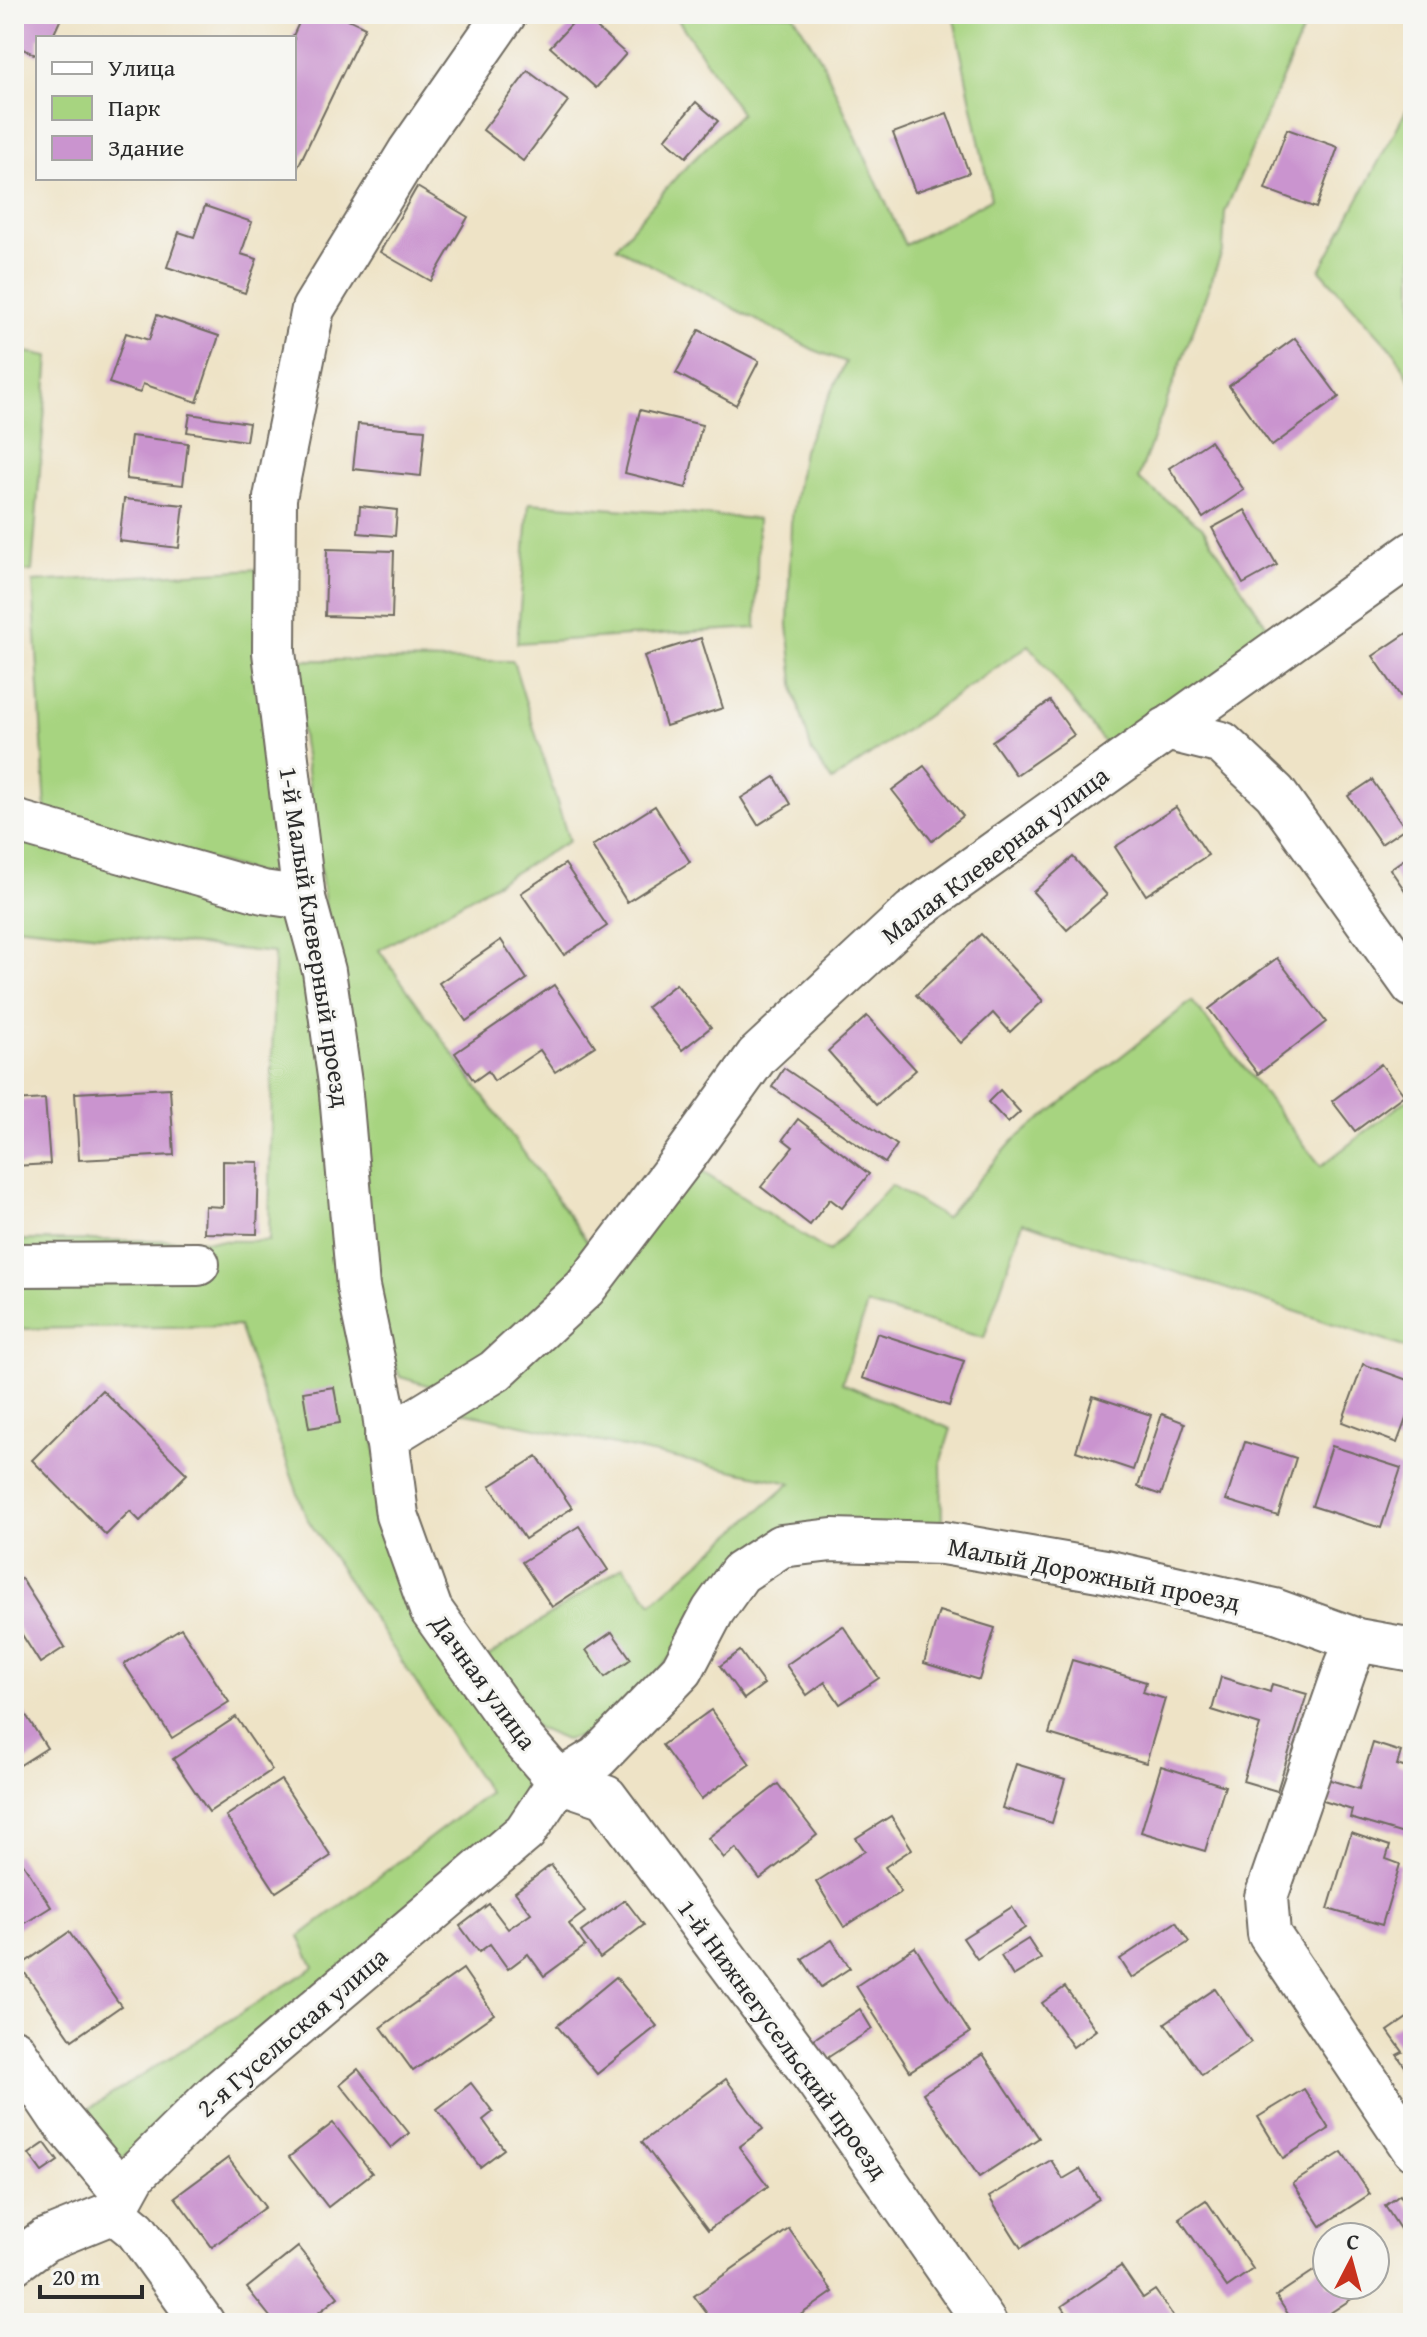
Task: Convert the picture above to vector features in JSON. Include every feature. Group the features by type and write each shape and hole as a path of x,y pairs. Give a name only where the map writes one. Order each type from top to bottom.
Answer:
{"street":[{"name":"1-й Малый Клеверный проезд","path":"386,1438 383,1406 358,1287 340,1083 324,971 304,898 274,652 275,498 313,309 409,152 505,14"},
{"name":"Малая Клеверная улица","path":"386,1438 495,1371 585,1288 757,1056 912,912 1413,553"},
{"path":"1166,729 1222,743 1275,793 1413,986"},
{"path":"14,821 263,892 304,898"},
{"path":"14,1265 198,1264"},
{"name":"Дачная улица","path":"386,1438 397,1515 431,1610 524,1741 559,1781"},
{"name":"Малый Дорожный проезд","path":"559,1781 597,1758 682,1670 713,1611 740,1573 781,1546 832,1540 943,1543 1105,1571 1258,1607 1394,1650"},
{"path":"1394,1650 1346,1666 1266,1897 1269,1934 1413,2149"},
{"name":"2-я Гусельская улица","path":"14,2263 45,2240 118,2202 135,2174 214,2096 525,1832 559,1781"},
{"name":"1-й Нижнегусельский проезд","path":"559,1781 606,1797 818,2082 985,2323"},
{"path":"14,2050 203,2323"}],"green space":[{"path":"674,14 793,14 821,59 905,245 991,199 953,14 1277,14 1305,25 1225,212 1223,249 1138,479 1202,527 1272,634 1109,749 1029,645 832,781 812,752 795,693 788,625 791,523 803,450 846,362 814,350 616,247 678,175 741,113"},
{"path":"1413,98 1413,385 1395,353 1320,270"},
{"path":"14,350 49,356 32,571 14,572"},
{"path":"529,503 758,519 756,628 517,643"},
{"path":"259,569 282,870 266,876 46,812 33,582"},
{"path":"292,660 513,661 569,841 379,950 594,1251 493,1352 430,1386 400,1377 380,1313 373,1278 338,992"},
{"path":"14,836 293,914 316,970 384,1517 525,1778 523,1799 512,1824 114,2165 71,2120 314,1967 299,1937 489,1793 306,1517 239,1326 14,1329 14,1240 269,1241 274,953 14,926"},
{"path":"1192,1001 1321,1166 1413,1095 1413,1350 1023,1222 984,1338 867,1305 842,1383 951,1429 941,1461 942,1526 830,1524 669,1659 593,1734 565,1740 537,1728 483,1660 623,1566 652,1603 791,1483 462,1412 696,1168 829,1252 891,1185 945,1218 1013,1141"}],"building":[{"path":"14,14 63,14 53,36 36,36 36,55 14,45"},
{"path":"303,14 338,14 365,27 296,171 296,36 293,36"},
{"path":"581,14 626,54 596,88 550,47"},
{"path":"528,71 568,101 523,161 483,130"},
{"path":"696,102 718,121 686,157 665,139"},
{"path":"947,113 969,173 915,192 893,133"},
{"path":"1287,129 1338,147 1316,208 1265,189"},
{"path":"417,187 468,217 431,281 380,252"},
{"path":"205,206 252,222 241,254 257,259 245,293 167,267 179,232 194,237"},
{"path":"157,315 219,336 197,402 143,384 140,393 109,383 126,333 149,340"},
{"path":"699,330 759,361 736,405 676,373"},
{"path":"1295,338 1339,397 1272,446 1229,386"},
{"path":"640,410 702,425 686,488 625,473"},
{"path":"190,414 249,423 246,441 187,432"},
{"path":"358,424 425,430 421,476 353,469"},
{"path":"131,436 188,443 183,485 126,479"},
{"path":"1210,441 1244,490 1203,518 1169,468"},
{"path":"124,499 184,505 179,548 119,541"},
{"path":"360,506 397,510 395,536 358,533"},
{"path":"1245,510 1277,565 1243,584 1212,528"},
{"path":"327,549 394,551 392,618 325,616"},
{"path":"1413,629 1413,693 1403,700 1373,656"},
{"path":"701,638 723,708 666,726 644,656"},
{"path":"1050,701 1074,735 1016,775 992,741"},
{"path":"924,766 963,816 932,841 892,790"},
{"path":"775,777 791,804 758,825 741,798"},
{"path":"1372,780 1405,828 1381,844 1348,796"},
{"path":"655,806 690,862 627,902 592,846"},
{"path":"1176,807 1208,855 1146,895 1115,847"},
{"path":"1413,853 1413,902 1390,869"},
{"path":"1073,857 1107,895 1067,930 1033,892"},
{"path":"565,864 607,926 564,955 521,893"},
{"path":"981,934 1043,1001 1010,1032 993,1013 961,1043 916,995"},
{"path":"501,940 527,979 466,1021 439,983"},
{"path":"1277,958 1326,1022 1258,1074 1209,1009"},
{"path":"676,984 711,1027 682,1050 647,1007"},
{"path":"554,985 595,1046 555,1072 540,1050 494,1081 488,1071 474,1081 455,1053"},
{"path":"867,1016 916,1070 876,1105 828,1051"},
{"path":"1381,1064 1404,1095 1355,1131 1332,1101"},
{"path":"784,1068 897,1145 885,1163 772,1087"},
{"path":"170,1088 174,1155 79,1160 75,1093"},
{"path":"1000,1090 1020,1112 1008,1123 988,1102"},
{"path":"45,1099 50,1164 14,1166 14,1101"},
{"path":"798,1119 869,1174 842,1208 830,1199 810,1225 761,1187 793,1147 783,1139"},
{"path":"223,1161 259,1162 257,1234 204,1233 205,1206 223,1207"},
{"path":"877,1333 964,1361 949,1406 862,1378"},
{"path":"1363,1364 1413,1382 1413,1400 1397,1443 1342,1422"},
{"path":"334,1387 340,1423 309,1428 303,1392"},
{"path":"102,1390 187,1474 140,1521 130,1511 106,1535 32,1460"},
{"path":"1093,1396 1151,1415 1133,1470 1076,1451"},
{"path":"1162,1414 1185,1423 1161,1495 1138,1487"},
{"path":"1245,1442 1296,1458 1278,1516 1226,1500"},
{"path":"1332,1446 1401,1468 1381,1528 1312,1506"},
{"path":"537,1456 572,1508 525,1539 490,1486"},
{"path":"579,1526 608,1570 552,1607 522,1562"},
{"path":"21,1578 65,1647 40,1663 14,1622 14,1583"},
{"path":"939,1611 995,1628 979,1680 924,1663"},
{"path":"843,1626 879,1678 840,1704 825,1682 807,1695 786,1665"},
{"path":"181,1628 229,1702 172,1738 124,1664"},
{"path":"612,1632 631,1659 605,1677 586,1650"},
{"path":"740,1651 764,1684 744,1699 720,1666"},
{"path":"1072,1660 1146,1682 1143,1692 1165,1699 1146,1763 1049,1734"},
{"path":"1221,1677 1270,1692 1272,1684 1307,1694 1277,1791 1243,1781 1260,1725 1212,1710"},
{"path":"711,1710 750,1764 701,1799 662,1745"},
{"path":"24,1712 47,1748 14,1769 14,1719"},
{"path":"236,1717 272,1770 209,1812 173,1759"},
{"path":"1373,1743 1401,1752 1397,1765 1413,1770 1413,1816 1407,1835 1350,1818 1352,1810 1317,1799 1324,1778 1359,1789"},
{"path":"1016,1764 1065,1779 1052,1823 1002,1808"},
{"path":"1161,1766 1225,1786 1205,1851 1141,1832"},
{"path":"281,1780 331,1856 276,1892 226,1816"},
{"path":"778,1784 817,1835 760,1879 736,1848 724,1858 708,1838"},
{"path":"891,1816 912,1849 885,1867 901,1892 844,1927 816,1882 865,1851 856,1838"},
{"path":"1351,1833 1390,1846 1386,1859 1400,1864 1382,1925 1328,1909"},
{"path":"17,1854 51,1907 14,1930 14,1856"},
{"path":"551,1865 585,1912 569,1924 585,1946 544,1976 528,1954 508,1969 490,1944 479,1952 460,1926 489,1904 508,1929 531,1913 515,1892"},
{"path":"625,1900 644,1925 600,1958 581,1932"},
{"path":"1012,1907 1025,1928 977,1959 963,1938"},
{"path":"1176,1922 1189,1942 1132,1978 1120,1959"},
{"path":"69,1932 121,2006 72,2040 20,1966"},
{"path":"1028,1939 1041,1959 1013,1976 1001,1956"},
{"path":"832,1940 850,1968 821,1987 802,1959"},
{"path":"915,1947 970,2033 910,2071 856,1986"},
{"path":"463,1969 494,2014 413,2071 381,2027"},
{"path":"616,1977 657,2026 597,2074 557,2026"},
{"path":"1065,1987 1096,2030 1073,2047 1042,2003"},
{"path":"1215,1989 1251,2042 1202,2075 1165,2023"},
{"path":"860,2009 872,2029 824,2060 811,2041"},
{"path":"1413,2014 1413,2078 1397,2055 1403,2052 1388,2031"},
{"path":"983,2054 1039,2138 979,2177 923,2093"},
{"path":"358,2069 409,2133 391,2148 340,2084"},
{"path":"726,2079 763,2129 739,2147 768,2186 708,2230 642,2142"},
{"path":"471,2083 493,2112 483,2120 504,2149 480,2167 437,2109"},
{"path":"1304,2089 1329,2129 1283,2158 1258,2117"},
{"path":"333,2123 372,2173 328,2207 289,2157"},
{"path":"45,2143 58,2161 42,2172 29,2154"},
{"path":"1342,2152 1370,2194 1329,2221 1318,2221 1293,2183"},
{"path":"228,2158 265,2207 212,2247 175,2197"},
{"path":"1051,2160 1063,2179 1080,2169 1099,2199 1021,2248 989,2197"},
{"path":"1400,2195 1413,2214 1413,2224 1402,2232 1385,2206"},
{"path":"1206,2200 1253,2269 1227,2287 1179,2218"},
{"path":"789,2229 833,2292 789,2323 714,2323 694,2296"},
{"path":"298,2247 338,2297 306,2323 275,2323 247,2288"},
{"path":"1121,2266 1143,2298 1155,2290 1176,2320 1173,2323 1073,2323 1062,2306"},
{"path":"1311,2273 1311,2301 1348,2301 1315,2323 1294,2323 1276,2296"}]}
